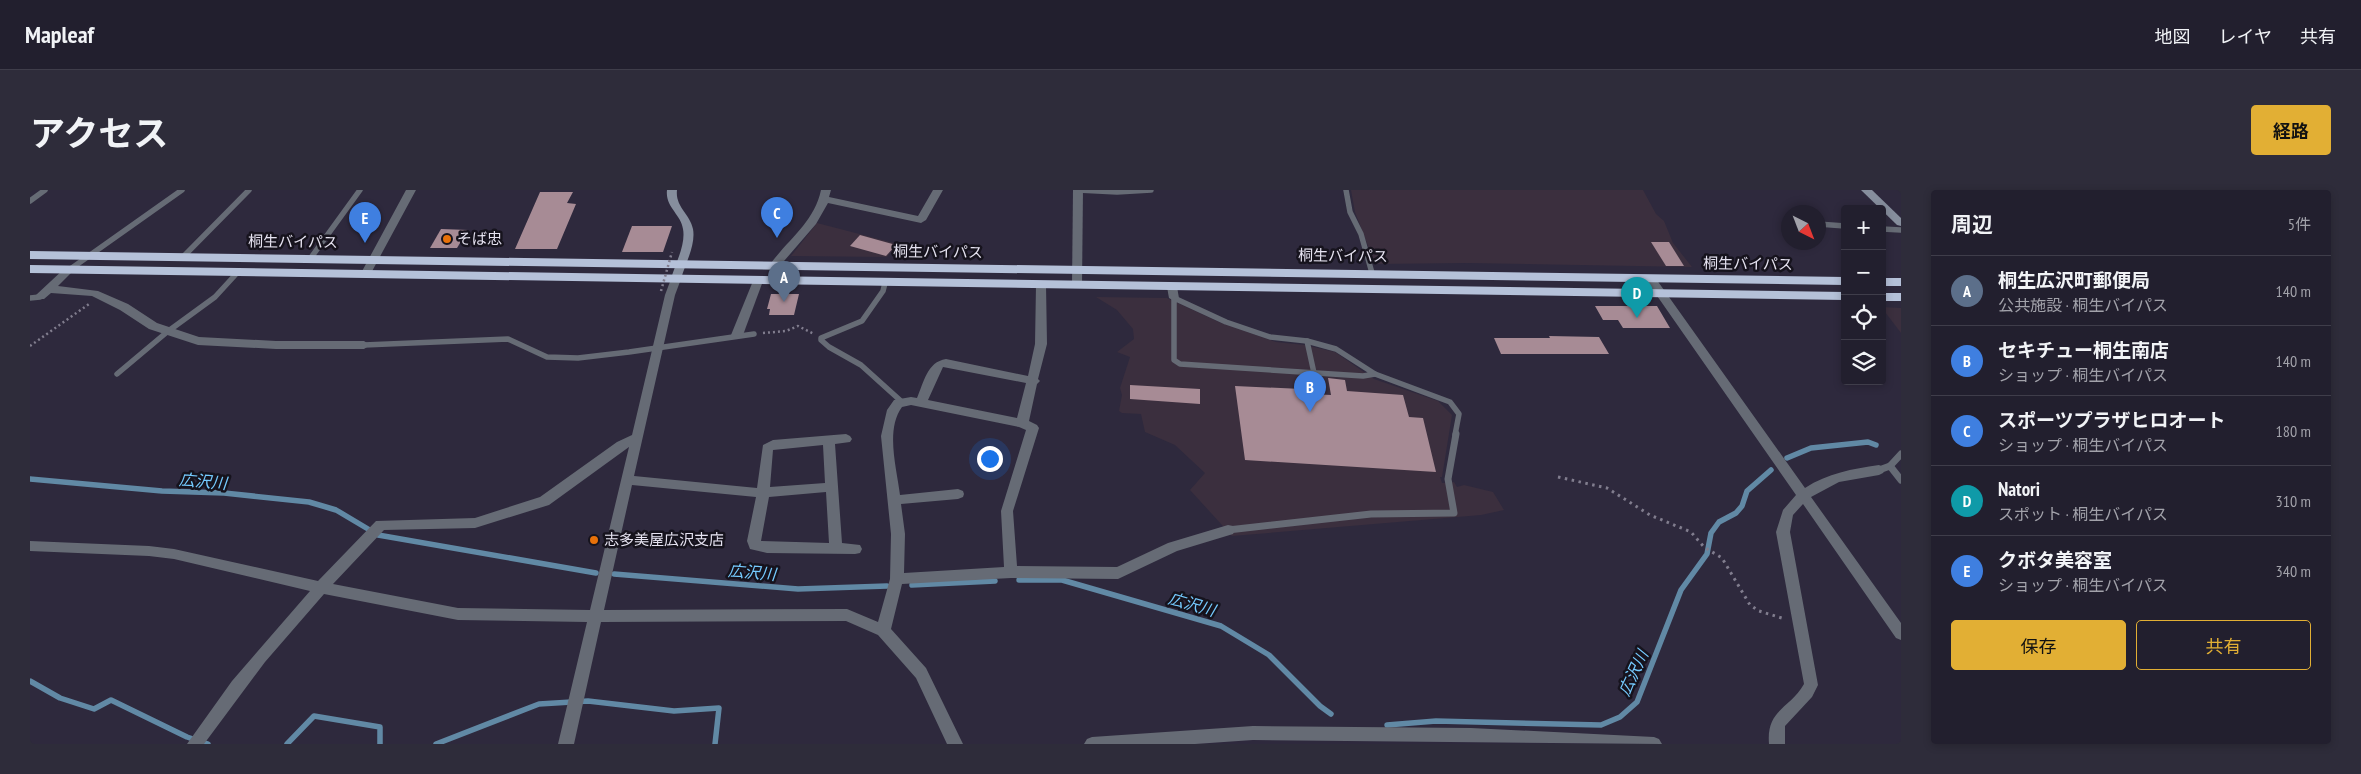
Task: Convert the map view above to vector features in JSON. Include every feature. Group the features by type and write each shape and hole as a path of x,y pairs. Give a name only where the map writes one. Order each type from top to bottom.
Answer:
{"highway":[{"name":"桐生バイパス","path":"30,255 1841,281"},
{"name":"桐生バイパス","path":"30,269 1077,285 1173,293 1841,296"},
{"path":"1886,282 1901,282"},
{"path":"1886,297 1901,297"}],"street":[{"path":"365,275 411,190"},
{"path":"566,744 636,438 689,231 686,222 673,204 672,190"},
{"path":"774,266 812,223 826,194 921,220 938,190"},
{"path":"1077,285 1078,190"},
{"path":"1866,190 1901,223"},
{"path":"35,297 49,288 69,270"},
{"path":"1650,278 1804,496 1894,616 1901,634"},
{"path":"737,335 758,281"},
{"path":"1022,423 1034,381 1042,336 1041,285"},
{"path":"49,288 81,290 100,296 124,306 152,326 198,341 276,345 364,345"},
{"path":"921,403 936,368 940,364 946,363 1034,381"},
{"path":"882,631 897,578 898,534 887,436 893,410 902,402 921,403 1022,423 1033,428 1007,511 1011,572"},
{"path":"194,744 215,714 319,587 380,525 474,523 544,501 621,444 636,438"},
{"path":"846,439 773,445 767,448 763,493 754,541 755,545 767,548 855,549"},
{"path":"828,441 836,549"},
{"path":"1777,744 1776,732 1780,720 1786,711 1809,692 1811,685 1801,622 1783,532 1785,516 1789,508 1824,481 1835,477 1885,468"},
{"path":"627,480 763,493 832,487"},
{"path":"895,500 958,494"},
{"path":"897,578 1011,572 1118,573 1173,547 1228,530"},
{"path":"30,546 150,551 174,554 319,587 458,614 596,616 847,615 882,631 920,673 956,744"},
{"path":"1092,744 1253,733 1471,735 1654,744"}],"lane":[{"path":"30,202 45,190"},
{"path":"69,270 182,190"},
{"path":"183,256 249,190"},
{"path":"310,259 360,190"},
{"path":"1078,190 1118,192 1151,190"},
{"path":"1346,190 1350,212 1361,234 1372,273"},
{"path":"1826,225 1841,226"},
{"path":"1886,229 1901,230"},
{"path":"117,374 167,332 215,297 237,273"},
{"path":"885,283 883,291 862,321 821,338 821,340 829,348 861,365 902,402"},
{"path":"1173,293 1212,316 1255,332 1279,338 1306,341 1336,349 1375,374 1450,402 1458,409 1459,414 1448,480 1454,513 1371,514 1228,530"},
{"path":"1173,293 1175,362 1363,376 1375,374"},
{"path":"364,345 508,339 521,342 551,358 658,349 737,335 754,334"},
{"path":"1306,341 1314,373"},
{"path":"1901,454 1885,468 1901,480"}],"path":[{"path":"661,291 671,245"},
{"path":"30,346 100,296"},
{"path":"754,334 786,331 798,326 821,338"},
{"path":"1558,477 1607,488 1650,515 1691,532 1704,547 1722,558 1750,604 1759,611 1801,622"}],"shaded area":[{"path":"1351,190 1643,190 1656,214 1664,221 1673,243 1692,267 1467,263 1375,264 1355,212"},
{"path":"817,223 898,244 887,257 791,256"},
{"path":"1096,297 1167,298 1221,323 1276,342 1305,345 1335,352 1374,379 1438,401 1452,415 1442,477 1440,477 1442,483 1454,482 1457,487 1464,485 1493,492 1504,510 1481,515 1232,536 1190,490 1205,473 1175,445 1145,432 1141,414 1122,413 1119,411 1122,395 1120,388 1130,357 1117,352 1134,339 1133,329 1117,310"},
{"path":"1886,307 1901,308 1901,333 1886,313"}],"building":[{"path":"540,192 573,192 567,203 576,204 557,249 515,249"},
{"path":"632,226 672,226 663,252 622,252"},
{"path":"441,229 468,230 457,248 430,248"},
{"path":"860,235 896,245 886,256 850,246"},
{"path":"1651,242 1669,242 1684,266 1666,266"},
{"path":"771,294 799,294 794,315 769,315 770,309 767,309"},
{"path":"1595,306 1657,306 1670,328 1623,328 1618,320 1603,320"},
{"path":"1549,336 1599,337 1609,354 1501,354 1494,338 1550,338"},
{"path":"1328,378 1345,380 1347,391 1403,395 1409,417 1423,418 1436,472 1245,460 1235,386 1302,389 1311,394 1331,395"},
{"path":"1130,385 1200,389 1200,404 1130,399"}],"waterway":[{"name":"広沢川","path":"1787,458 1811,448 1868,442 1876,445"},
{"name":"広沢川","path":"1387,725 1436,721 1601,725 1620,717 1637,702 1681,590 1707,554 1711,533 1719,522 1736,513 1742,506 1747,491 1771,470"},
{"name":"広沢川","path":"30,479 162,491 224,493 309,502 336,510 368,529"},
{"name":"広沢川","path":"378,535 596,573"},
{"name":"広沢川","path":"614,574 798,589 887,586"},
{"name":"広沢川","path":"1019,580 1062,580 1221,626 1269,655 1320,706 1331,714"},
{"name":"広沢川","path":"912,585 995,581"},
{"path":"30,681 60,698 94,709 111,700 187,737 208,744"},
{"path":"436,744 539,704 588,701 674,711 719,708 715,744"},
{"path":"287,744 314,716 380,727 380,744"}],"place":[{"name":"スポーツプラザヒロオート","path":"777,238"},
{"name":"そば忠","path":"447,239"},
{"name":"クボタ美容室","path":"365,243"},
{"name":"桐生広沢町郵便局","path":"784,302"},
{"name":"Natori","path":"1637,318"},
{"name":"セキチュー桐生南店","path":"1310,412"},
{"name":"志多美屋広沢支店","path":"594,540"}]}
